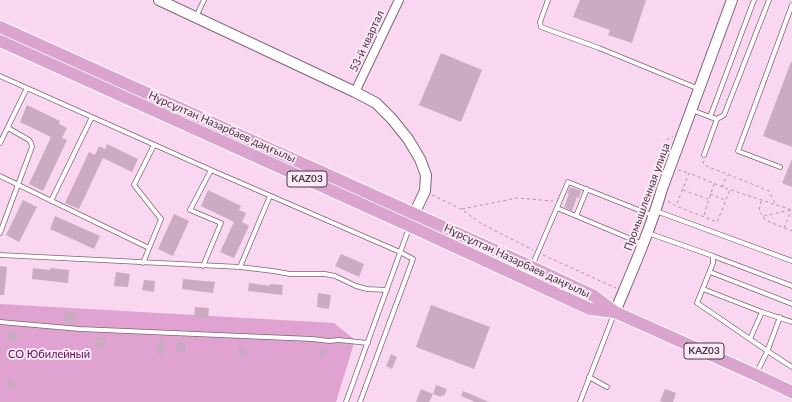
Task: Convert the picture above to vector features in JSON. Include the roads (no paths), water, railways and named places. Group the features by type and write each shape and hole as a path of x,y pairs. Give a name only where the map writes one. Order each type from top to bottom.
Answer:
{"main road":[{"name":"Нұрсұлтан Назарбаев даңғылы","path":"0,27 532,267 594,296 615,312 792,392"},
{"name":"Нұрсұлтан Назарбаев даңғылы","path":"0,41 590,309 615,312"},
{"path":"410,226 414,214"}],"street":[{"path":"159,0 376,103 392,119 408,139 420,159 426,175 425,191 414,214"},
{"name":"53-й квартал","path":"355,92 399,0"},
{"name":"Промышленная улица","path":"615,312 648,233 662,189 732,0"}],"lane":[{"path":"196,18 204,0"},
{"path":"548,0 540,22 541,27 599,48 699,89"},
{"path":"710,117 754,0"},
{"path":"704,155 717,119 724,115 769,0"},
{"path":"780,167 738,151 792,5"},
{"path":"0,76 413,259 360,402"},
{"path":"1,141 28,88"},
{"path":"692,110 717,119"},
{"path":"51,201 92,118"},
{"path":"0,233 32,147 29,140 8,128"},
{"path":"143,263 161,219 134,184 154,145"},
{"path":"203,266 221,223 190,210 211,170"},
{"path":"0,176 149,248"},
{"path":"532,267 568,182 655,214 792,261"},
{"path":"576,216 587,189"},
{"path":"240,267 270,196"},
{"path":"557,208 643,244"},
{"path":"346,402 410,226"},
{"path":"648,233 792,286"},
{"path":"0,255 240,267 290,274 325,274 334,276 361,288 387,290"},
{"path":"713,256 713,263 710,272 697,303 792,368"},
{"path":"710,272 792,304"},
{"path":"703,289 792,322"},
{"path":"580,402 615,312"},
{"path":"750,339 762,312"},
{"path":"756,375 767,352 780,317"},
{"path":"0,322 80,329 329,341 339,340 368,343"},
{"path":"589,377 607,387"}],"park label":[{"name":"СО Юбилейный","path":"49,354"}]}
